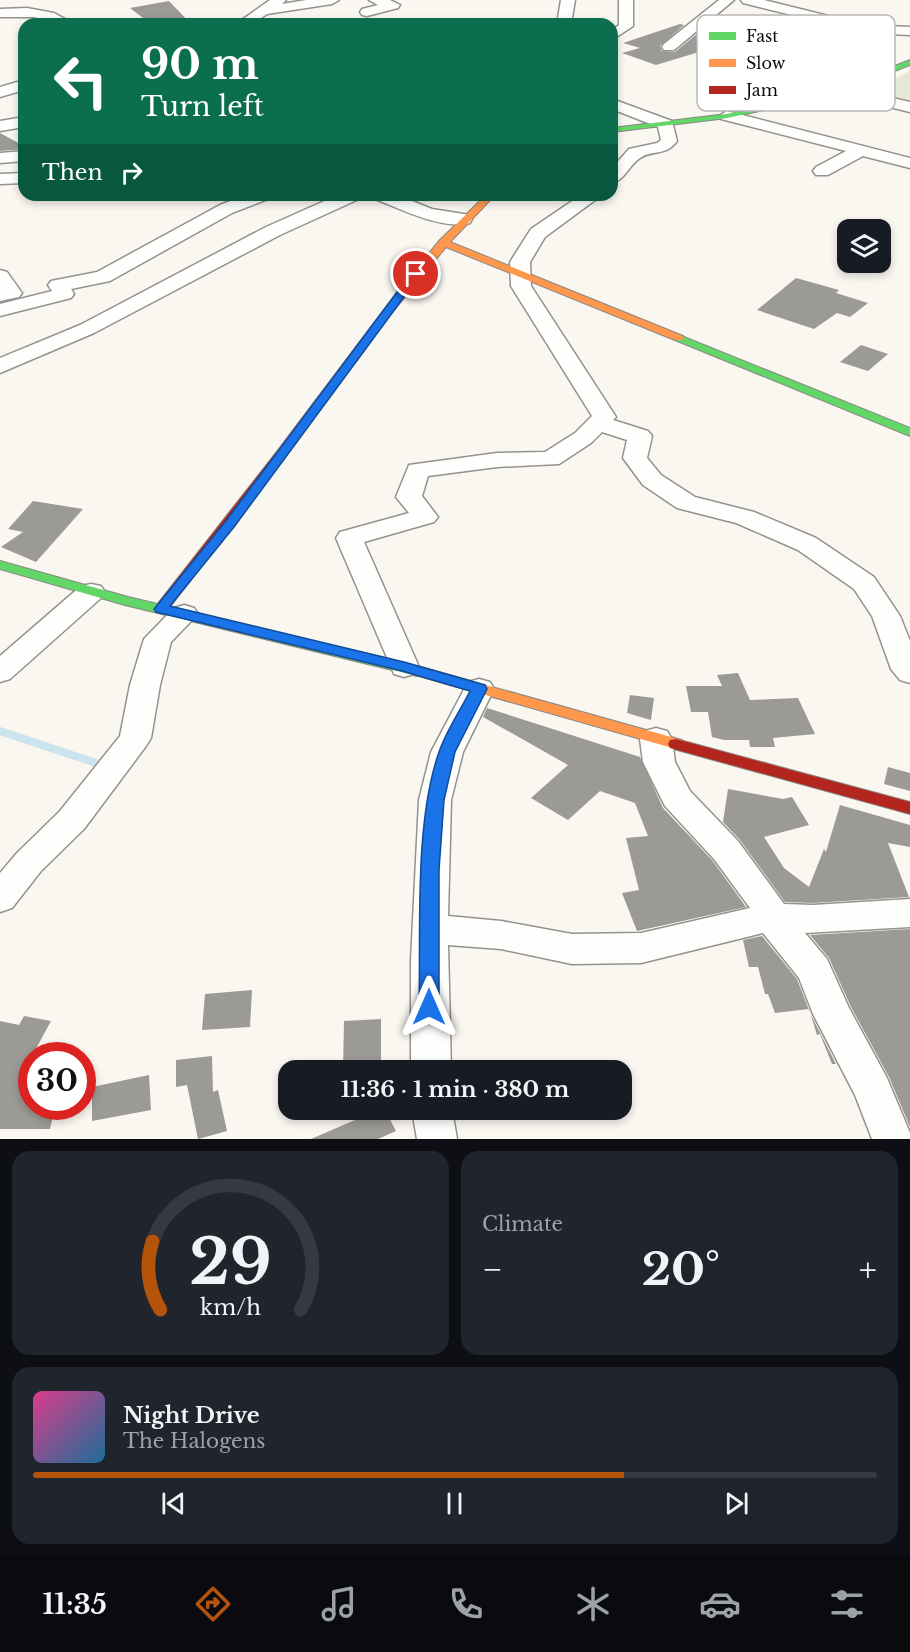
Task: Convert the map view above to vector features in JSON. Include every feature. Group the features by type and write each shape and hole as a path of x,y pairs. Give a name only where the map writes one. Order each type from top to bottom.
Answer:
{"main road":[{"path":"895,68 910,62"},
{"path":"618,129 727,116 750,111"},
{"path":"172,612 229,525 409,284 463,219 484,201"},
{"path":"443,242 910,432"},
{"path":"0,565 91,592 404,667 910,808"}],"street":[{"path":"253,18 280,0"},
{"path":"266,10 332,0"},
{"path":"367,12 393,5 376,0"},
{"path":"565,18 568,0"},
{"path":"618,32 626,26 626,0"},
{"path":"709,15 728,0"},
{"path":"752,0 795,5 814,15"},
{"path":"0,13 36,11 56,18"},
{"path":"669,47 697,25"},
{"path":"895,30 910,31"},
{"path":"0,92 18,87"},
{"path":"895,104 910,107"},
{"path":"618,106 666,124 669,141 663,147 635,153 618,171"},
{"path":"727,116 910,163"},
{"path":"0,126 18,123"},
{"path":"822,171 861,150"},
{"path":"0,158 18,156"},
{"path":"0,179 18,178"},
{"path":"0,310 64,294 58,285 103,277 226,209 247,201"},
{"path":"0,366 87,329 273,231 340,201"},
{"path":"396,201 428,214 463,219"},
{"path":"404,667 349,538 425,517 409,497 418,470 497,460 550,459 583,438 604,417 521,286 520,262 538,233 584,201"},
{"path":"0,276 12,293 0,295"},
{"path":"0,324 32,314"},
{"path":"598,423 640,436 635,458 652,480 686,503 745,517 807,544 864,583 886,616 906,669 910,673"},
{"path":"0,672 91,592"},
{"path":"0,898 29,862 72,820 135,738 145,685 158,639 172,612"},
{"path":"430,1060 430,928 435,800 447,752 479,689"},
{"path":"656,739 659,762 677,798 726,850 767,905 771,917 813,970 832,1014 873,1090 892,1139"},
{"path":"430,928 501,935 572,949 641,948 771,917 823,919 910,913"},
{"path":"434,1120 437,1139"}],"green space":[{"path":"910,71 910,101 895,98 895,79"}],"building":[{"path":"169,1 185,18 143,18 130,8"},
{"path":"680,24 684,25 660,46 662,51 675,52 697,34 697,53 656,65 622,53 640,48 623,43"},
{"path":"0,133 18,143 18,150 0,151"},
{"path":"796,278 839,290 836,293 868,303 850,317 837,313 814,329 757,310"},
{"path":"861,345 888,354 868,371 840,362"},
{"path":"33,501 83,509 36,562 1,547 23,532 8,529"},
{"path":"738,673 750,700 798,698 815,734 773,738 775,747 750,747 749,740 724,740 712,737 708,712 691,712 686,686 722,686 717,675"},
{"path":"630,695 654,698 651,720 627,713"},
{"path":"487,708 640,757 663,808 712,860 746,907 637,931 622,893 639,890 626,838 648,836 635,803 600,791 568,820 531,798 568,765 483,717"},
{"path":"888,767 910,773 910,791 884,784"},
{"path":"728,789 783,799 792,797 809,825 764,837 784,868 809,887 824,849 826,852 840,805 910,825 910,847 888,843 909,897 813,903 785,902 740,840 723,822"},
{"path":"910,929 910,1127 889,1077 851,1007 829,958 810,935"},
{"path":"762,936 797,979 809,1009 775,1013 768,994 765,994 758,967 749,967 743,940"},
{"path":"252,990 250,1027 202,1030 205,994"},
{"path":"810,1013 836,1064 832,1064 820,1034 817,1035"},
{"path":"24,1016 51,1021 40,1042 18,1042 18,1120 52,1120 50,1129 0,1129 0,1021 19,1025"},
{"path":"381,1019 381,1060 343,1060 344,1021"},
{"path":"212,1056 213,1092 218,1090 227,1131 198,1139 187,1085 176,1087 176,1060"},
{"path":"149,1075 151,1110 92,1121 96,1120 96,1086"},
{"path":"355,1120 390,1120 396,1131 378,1139 311,1139"}],"waterway":[{"path":"0,731 99,764"}],"traffic: fast":[{"path":"895,68 910,62"},
{"path":"618,129 750,111"},
{"path":"679,338 910,432"},
{"path":"0,565 125,601 417,671"}],"traffic: slow":[{"path":"279,457 405,288 432,255 485,201"},
{"path":"443,242 679,338"},
{"path":"417,671 676,744"}],"traffic: jam":[{"path":"161,609 279,457"},
{"path":"676,744 910,808"}],"route":[{"path":"416,274 229,525 161,609 404,667 479,689 447,752 435,800 431,870 429,1007"}]}
